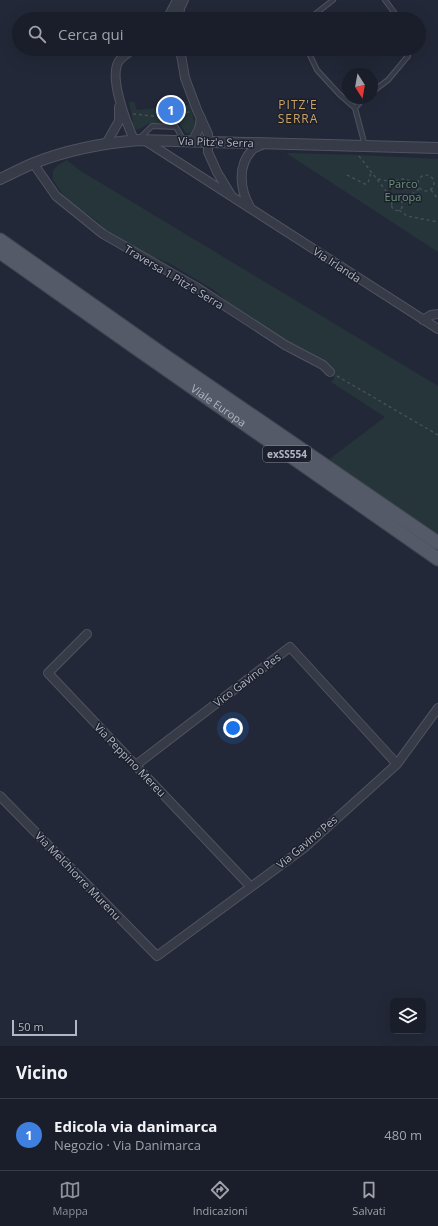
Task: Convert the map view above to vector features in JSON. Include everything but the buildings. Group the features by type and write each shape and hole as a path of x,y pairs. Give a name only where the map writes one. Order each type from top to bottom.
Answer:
{"main road":[{"name":"Viale Europa","path":"0,240 165,356 438,543"},
{"name":"Viale Europa","path":"0,252 438,559"}],"street":[{"path":"171,12 177,0"},
{"path":"180,12 184,0"},
{"path":"125,56 119,61 115,77 128,127 139,140"},
{"name":"Via Irlanda","path":"181,56 185,78 208,134 208,152 217,172 233,198"},
{"path":"106,144 119,121 120,100"},
{"path":"188,141 199,129 201,118"},
{"name":"Via Irlanda","path":"139,140 252,209 438,329"},
{"name":"Via Pitz'e Serra","path":"0,179 33,163 88,147 139,140 438,148"},
{"name":"Via Irlanda","path":"252,209 243,193 241,182 242,167 253,149 264,144"},
{"name":"Traversa 1 Pitz'e Serra","path":"33,163 56,196 103,234 196,288 285,345 323,365 330,372"},
{"path":"423,320 431,315 438,314"},
{"name":"Via Peppino Mereu","path":"88,634 48,673 251,887"},
{"name":"Vico Gavino Pes","path":"136,766 290,647 397,764"},
{"name":"Via Gavino Pes","path":"156,956 304,848 397,764 438,708"},
{"name":"Via Melchiorre Murenu","path":"0,796 156,956"}],"lane":[{"path":"318,12 333,0"},
{"path":"385,0 394,12"},
{"path":"310,56 317,70 339,94 355,108 364,146"},
{"path":"378,88 388,80 408,56"},
{"path":"355,108 359,104"},
{"path":"139,140 152,126 176,127 188,141"}],"path":[{"path":"129,114 153,116 197,110"},
{"path":"364,146 363,153 358,152 359,155 393,200"},
{"path":"347,176 365,184 368,183 371,172"},
{"path":"417,182 420,177 425,174 430,176 434,181 434,185 431,190"},
{"path":"377,179 392,182 402,179 417,182"},
{"path":"417,182 419,188 426,191 431,190"},
{"path":"402,201 419,188"},
{"path":"431,190 438,199"},
{"path":"393,200 397,199 402,201"},
{"path":"393,200 391,204 392,207 407,216 438,222"},
{"path":"399,210 402,207 402,201"},
{"path":"330,372 438,435"}],"green space":[{"path":"129,102 134,102 137,110 190,105 197,134 186,133 180,124 150,123 139,129 133,129"},
{"name":"Parco Europa","path":"286,153 438,159 438,252"},
{"path":"67,160 79,170 438,386 438,540 326,464 331,458 385,417 331,382 334,379 333,370 329,364 305,352 254,321 231,305 214,290 169,263 151,256 109,234 98,222 72,203 61,192 53,180 53,171 58,165"}],"place":[{"name":"Edicola via danimarca","path":"171,110"}],"district":[{"name":"PITZ'E SERRA","path":"298,112"}]}
